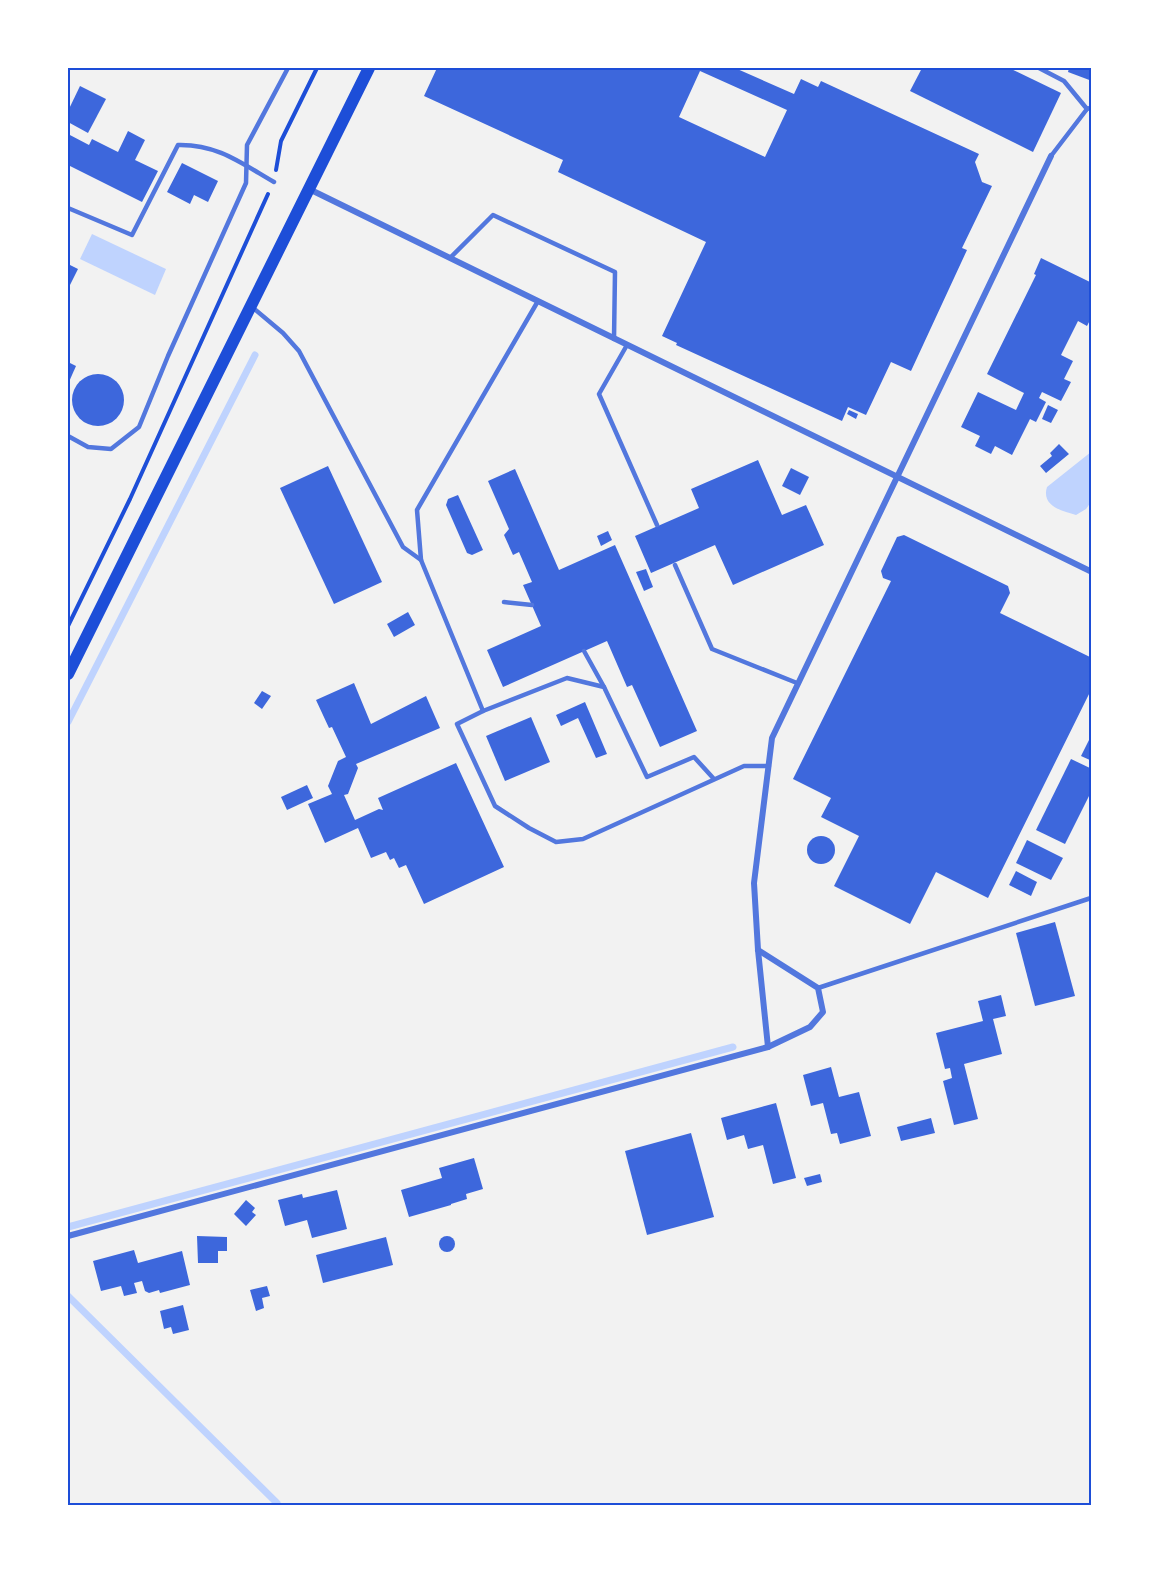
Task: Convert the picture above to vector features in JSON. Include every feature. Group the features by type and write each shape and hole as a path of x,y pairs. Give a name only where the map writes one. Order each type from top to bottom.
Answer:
{"main road":[{"path":"68,674 369,68"}],"street":[{"path":"768,1047 754,883 772,738 1051,156"},
{"path":"308,189 1092,572"},
{"path":"68,1236 768,1047 810,1027 823,1012 818,988 758,950"}],"lane":[{"path":"68,435 88,447 111,449 139,427 168,356 246,183 247,145 288,68"},
{"path":"1039,68 1064,81 1089,108 1051,156"},
{"path":"68,210 132,235 178,145 195,145 227,153 274,182"},
{"path":"450,258 493,215 615,272 614,339"},
{"path":"483,711 421,560 417,510 538,301"},
{"path":"250,305 283,333 299,351 403,548 421,560"},
{"path":"627,345 599,394 657,525"},
{"path":"675,565 712,649 797,683"},
{"path":"504,602 532,605"},
{"path":"584,651 647,777 694,757 714,779"},
{"path":"604,687 567,678 483,711 457,724 495,806 556,842 583,839 744,766 769,766"},
{"path":"818,988 1091,898 1092,902"}],"path":[{"path":"68,626 130,499 274,182 280,141 317,68"}],"water":[{"path":"92,234 166,269 155,295 80,259"},
{"path":"1091,452 1091,502 1086,509 1076,515 1054,507 1047,499 1047,487"}],"building":[{"path":"437,68 735,68 794,94 801,79 818,87 821,81 979,154 975,162 982,182 992,186 962,248 967,250 911,371 891,362 866,415 848,407 842,421 676,345 677,343 662,336 706,242 558,172 563,160 424,96","holes":["700,71 787,110 765,157 679,117"]},
{"path":"922,68 1009,68 1061,93 1033,152 910,91"},
{"path":"1069,68 1092,68 1092,81 1068,72"},
{"path":"80,86 106,99 88,133 68,122 68,111"},
{"path":"128,131 145,140 135,160 158,171 142,202 68,165 68,134 89,145 92,139 118,152"},
{"path":"182,163 218,181 208,202 194,195 190,204 167,192"},
{"path":"1041,258 1092,283 1092,316 1087,326 1078,321 1061,355 1073,361 1064,379 1071,382 1061,401 1042,392 1039,398 1046,402 1036,422 1030,419 1012,455 995,446 991,454 975,446 980,436 961,427 978,392 1016,410 1024,393 987,374 1036,275 1034,274"},
{"path":"68,264 78,269 68,289"},
{"path":"68,362 76,366 68,384"},
{"path":"93,374 103,374 117,381 124,400 117,419 103,426 93,426 83,422 76,415 72,405 72,395 76,385 83,378"},
{"path":"1048,405 1058,410 1051,423 1042,419"},
{"path":"849,410 858,414 856,419 847,414"},
{"path":"1059,444 1069,454 1046,473 1040,466 1052,456 1050,453"},
{"path":"758,460 782,515 806,505 824,545 733,585 715,545 651,573 635,536 699,508 691,489"},
{"path":"328,466 382,582 334,604 280,488"},
{"path":"791,468 809,477 800,495 782,486"},
{"path":"515,469 559,570 615,545 697,731 660,747 632,685 627,687 607,641 503,687 487,650 541,626 523,585 532,582 519,552 513,555 504,535 509,529 488,481"},
{"path":"458,495 483,550 472,555 467,553 446,505 448,499"},
{"path":"608,531 612,540 601,546 597,536"},
{"path":"904,535 1008,586 1010,593 1000,613 1092,658 1092,688 988,898 936,872 910,924 834,886 859,836 821,817 831,798 793,779 891,581 883,578 881,571 897,537"},
{"path":"646,569 653,587 644,591 636,572"},
{"path":"408,612 415,625 394,637 387,624"},
{"path":"354,683 371,724 426,696 440,728 356,764 358,768 348,794 344,795 355,820 379,809 383,810 378,798 456,763 504,867 424,904 406,865 399,868 394,858 390,860 386,852 371,858 358,828 325,843 308,804 332,794 328,786 338,761 346,757 316,700"},
{"path":"262,691 271,696 262,709 254,703"},
{"path":"585,702 607,754 596,758 578,718 561,726 556,715"},
{"path":"531,717 550,762 505,781 486,736"},
{"path":"1092,734 1092,761 1081,756"},
{"path":"1071,759 1092,769 1092,790 1065,844 1036,830"},
{"path":"307,785 313,798 287,810 281,797"},
{"path":"821,836 831,840 835,850 831,860 821,864 811,860 807,850 811,840"},
{"path":"1027,840 1063,858 1051,880 1016,863"},
{"path":"1016,871 1037,882 1031,896 1009,885"},
{"path":"1055,922 1075,996 1035,1006 1016,933"},
{"path":"1001,995 1006,1016 993,1019 1002,1054 964,1064 978,1119 954,1125 943,1081 952,1078 950,1068 945,1069 936,1033 983,1021 978,1001"},
{"path":"831,1067 839,1097 859,1092 871,1136 840,1144 837,1133 831,1134 823,1103 811,1106 803,1075"},
{"path":"776,1103 796,1178 773,1184 763,1145 748,1149 744,1135 727,1140 721,1118"},
{"path":"931,1118 935,1133 901,1141 897,1127"},
{"path":"691,1133 714,1217 647,1235 625,1151"},
{"path":"474,1158 483,1189 466,1194 467,1199 409,1217 401,1190 442,1178 439,1168"},
{"path":"820,1174 822,1182 807,1186 804,1178"},
{"path":"337,1190 347,1229 312,1238 307,1220 285,1226 278,1200 302,1194 303,1198"},
{"path":"246,1200 255,1208 252,1212 256,1215 246,1226 234,1214"},
{"path":"197,1236 227,1237 227,1251 218,1251 218,1263 198,1263"},
{"path":"447,1236 455,1244 447,1252 439,1244"},
{"path":"386,1237 393,1265 323,1283 316,1255"},
{"path":"134,1250 138,1263 182,1251 190,1285 160,1293 159,1290 149,1293 145,1291 142,1281 134,1283 137,1293 124,1296 121,1286 101,1291 93,1261"},
{"path":"267,1286 270,1296 262,1298 264,1308 256,1311 250,1290"},
{"path":"183,1305 189,1330 173,1334 171,1327 164,1329 160,1311"}],"waterway":[{"path":"68,722 255,355"},
{"path":"68,1227 733,1047"},
{"path":"68,1296 277,1503"}]}
